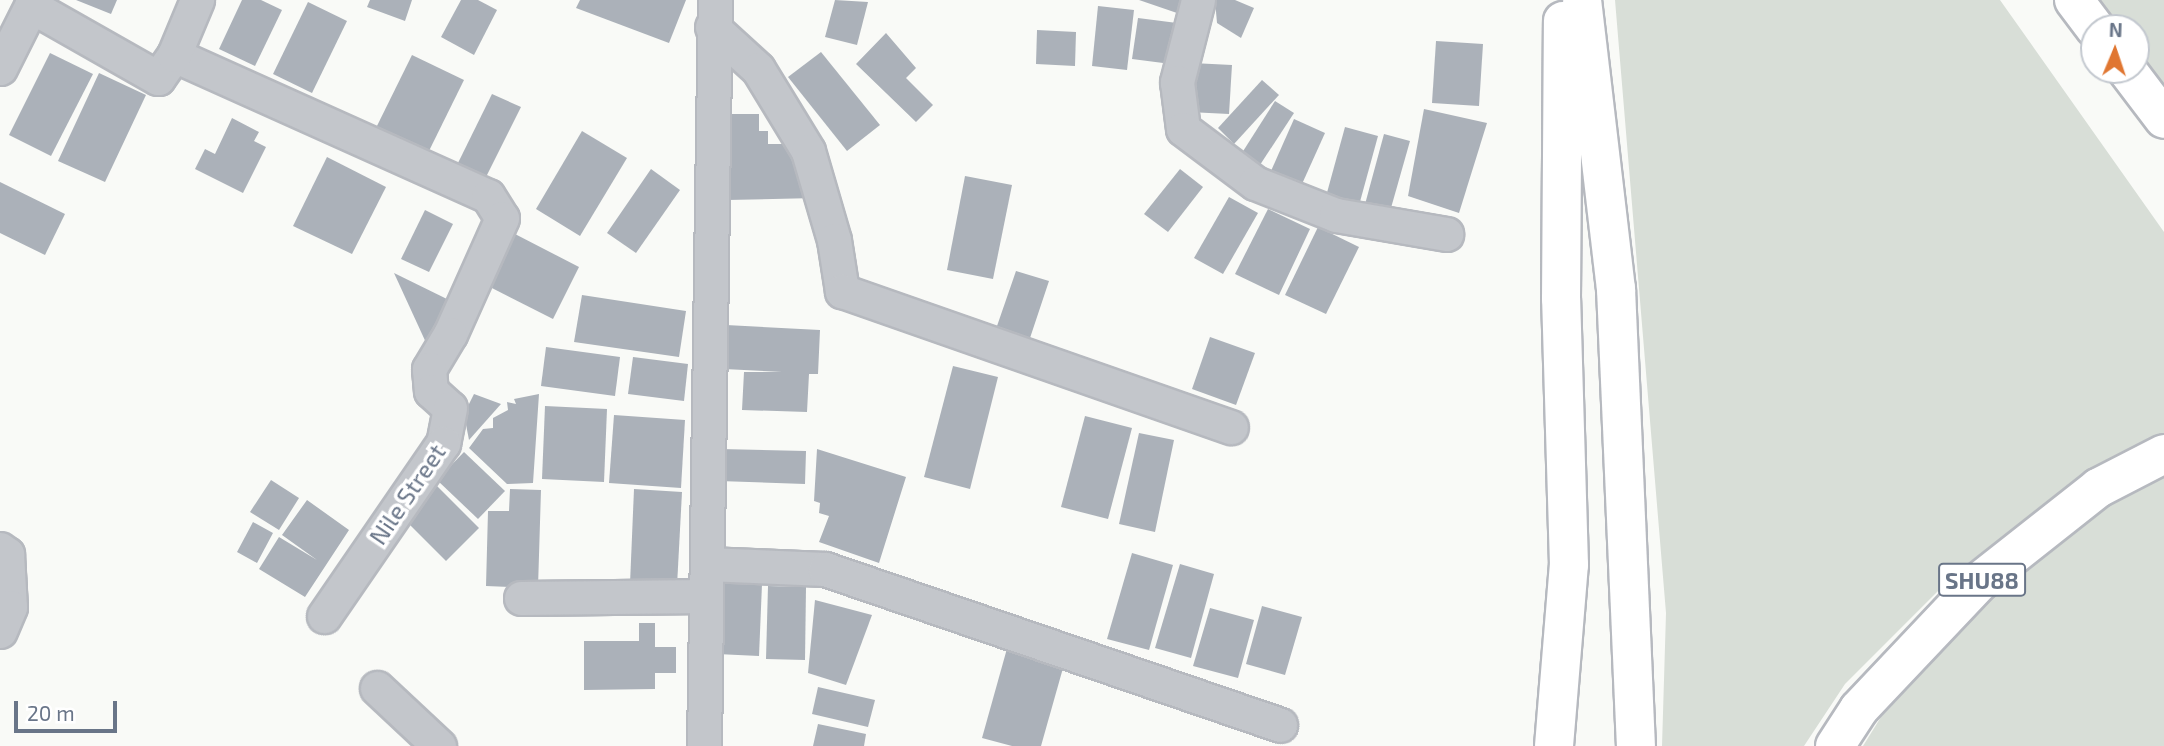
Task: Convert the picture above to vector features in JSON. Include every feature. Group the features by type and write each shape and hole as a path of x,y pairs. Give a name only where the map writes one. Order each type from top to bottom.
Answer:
{"main road":[{"path":"1554,746 1569,565 1561,299 1564,0"},
{"path":"1582,0 1616,289 1636,746"},
{"path":"2138,84 2164,119"},
{"name":"SHU88","path":"1835,746 1859,709 1979,582 2098,488 2164,454"}],"street":[{"path":"0,68 23,3 158,78 174,55 197,0"},
{"path":"1198,0 1177,82 1183,130 1255,183 1324,211 1446,234"},
{"path":"713,14 758,69 808,151 834,240 842,291 1231,427"},
{"path":"704,746 713,14"},
{"name":"Nile Street","path":"174,55 488,196 502,218 450,334 429,369 431,391 450,408 443,443 324,616"},
{"path":"0,549 7,554 10,607 0,631"},
{"path":"521,598 825,569 1280,725"},
{"path":"377,688 439,746"}],"shaded area":[{"path":"1615,0 2000,0 2164,232 2164,434 2109,460 1961,568 1845,684 1804,746 1662,746 1666,613"},
{"path":"2091,0 2164,0 2164,84 2150,68 2150,14 2103,14"},
{"path":"2164,470 2164,746 1863,746 1881,717 1991,599 2108,504"}],"building":[{"path":"76,0 117,0 111,14"},
{"path":"242,0 261,0 282,10 255,66 219,49"},
{"path":"370,0 412,0 405,21 367,7"},
{"path":"461,0 478,0 497,10 474,55 441,37"},
{"path":"580,0 686,0 669,43 576,8"},
{"path":"835,0 868,2 857,45 825,37"},
{"path":"1139,0 1181,0 1177,13"},
{"path":"1215,0 1235,0 1254,8 1241,38 1217,23"},
{"path":"308,2 347,21 312,93 273,74"},
{"path":"1098,6 1134,10 1127,70 1092,66"},
{"path":"1138,18 1177,23 1171,64 1132,59"},
{"path":"1037,30 1076,32 1075,66 1036,64"},
{"path":"886,33 916,68 906,78 933,105 916,122 856,64"},
{"path":"1436,41 1483,44 1479,106 1432,103"},
{"path":"821,52 880,125 847,151 788,77"},
{"path":"50,53 93,74 51,156 9,135"},
{"path":"412,55 464,80 425,159 373,134"},
{"path":"1192,63 1232,65 1229,114 1189,112"},
{"path":"99,73 146,95 105,182 58,161"},
{"path":"1262,80 1279,95 1234,144 1218,128"},
{"path":"492,94 521,107 484,181 456,167"},
{"path":"1275,101 1294,113 1258,168 1240,156"},
{"path":"1424,109 1487,123 1459,213 1408,196"},
{"path":"729,114 759,114 759,131 768,131 768,144 785,144 816,198 727,200"},
{"path":"232,118 259,132 254,141 266,147 243,193 195,169 205,149 215,154"},
{"path":"1294,119 1325,133 1302,184 1271,171"},
{"path":"1345,127 1378,136 1358,209 1325,200"},
{"path":"582,131 627,158 580,236 536,209"},
{"path":"1384,134 1410,141 1389,215 1364,208"},
{"path":"327,157 386,187 352,254 293,226"},
{"path":"651,169 680,190 636,253 607,233"},
{"path":"1180,169 1203,187 1168,232 1144,214"},
{"path":"965,176 1012,185 993,279 947,270"},
{"path":"0,182 65,214 45,255 0,233"},
{"path":"1229,197 1258,213 1223,274 1194,258"},
{"path":"1268,209 1310,229 1279,295 1235,274"},
{"path":"425,210 453,224 429,272 401,259"},
{"path":"1318,227 1359,247 1326,314 1285,295"},
{"path":"515,234 579,267 553,319 488,286"},
{"path":"1016,271 1049,281 1030,338 997,326"},
{"path":"394,273 451,301 428,347"},
{"path":"582,295 686,311 679,357 574,342"},
{"path":"726,325 820,330 818,374 809,374 807,412 742,410 744,372 782,372 724,369"},
{"path":"1210,337 1255,353 1236,405 1192,389"},
{"path":"546,347 620,357 615,396 541,386"},
{"path":"633,357 688,364 684,401 628,394"},
{"path":"953,366 998,377 970,489 924,477"},
{"path":"474,394 501,404 469,440 464,414"},
{"path":"539,394 533,483 507,484 469,448 483,429 493,428 493,418 508,410 507,402 516,404 514,399"},
{"path":"545,406 607,409 604,482 542,479"},
{"path":"614,415 685,420 681,488 609,483"},
{"path":"1085,416 1132,428 1108,519 1061,507"},
{"path":"1139,433 1174,440 1155,532 1119,524"},
{"path":"720,449 806,451 805,484 719,481"},
{"path":"817,449 906,477 879,563 819,542 829,516 819,513 820,503 814,501"},
{"path":"464,452 505,491 478,519 437,480"},
{"path":"271,480 299,498 279,530 250,512"},
{"path":"435,484 479,528 446,561 402,517"},
{"path":"510,489 541,490 538,588 486,586 488,511 509,511"},
{"path":"634,489 682,492 677,586 630,584"},
{"path":"307,500 349,530 305,597 259,569 279,537 317,560 282,535"},
{"path":"253,522 273,533 257,563 237,552"},
{"path":"1132,553 1173,565 1149,650 1107,639"},
{"path":"1180,564 1214,574 1191,658 1155,648"},
{"path":"720,582 762,584 759,656 717,654"},
{"path":"768,586 806,587 805,660 766,659"},
{"path":"815,600 872,615 846,685 808,673"},
{"path":"1262,606 1302,617 1285,675 1246,664"},
{"path":"1210,608 1254,620 1238,678 1193,666"},
{"path":"639,623 655,623 655,647 676,647 676,673 655,673 655,689 584,690 584,641 639,641"},
{"path":"1008,645 1065,661 1041,746 1012,746 982,738"},
{"path":"818,687 875,700 868,727 812,714"},
{"path":"818,724 866,734 864,746 813,746"}]}
